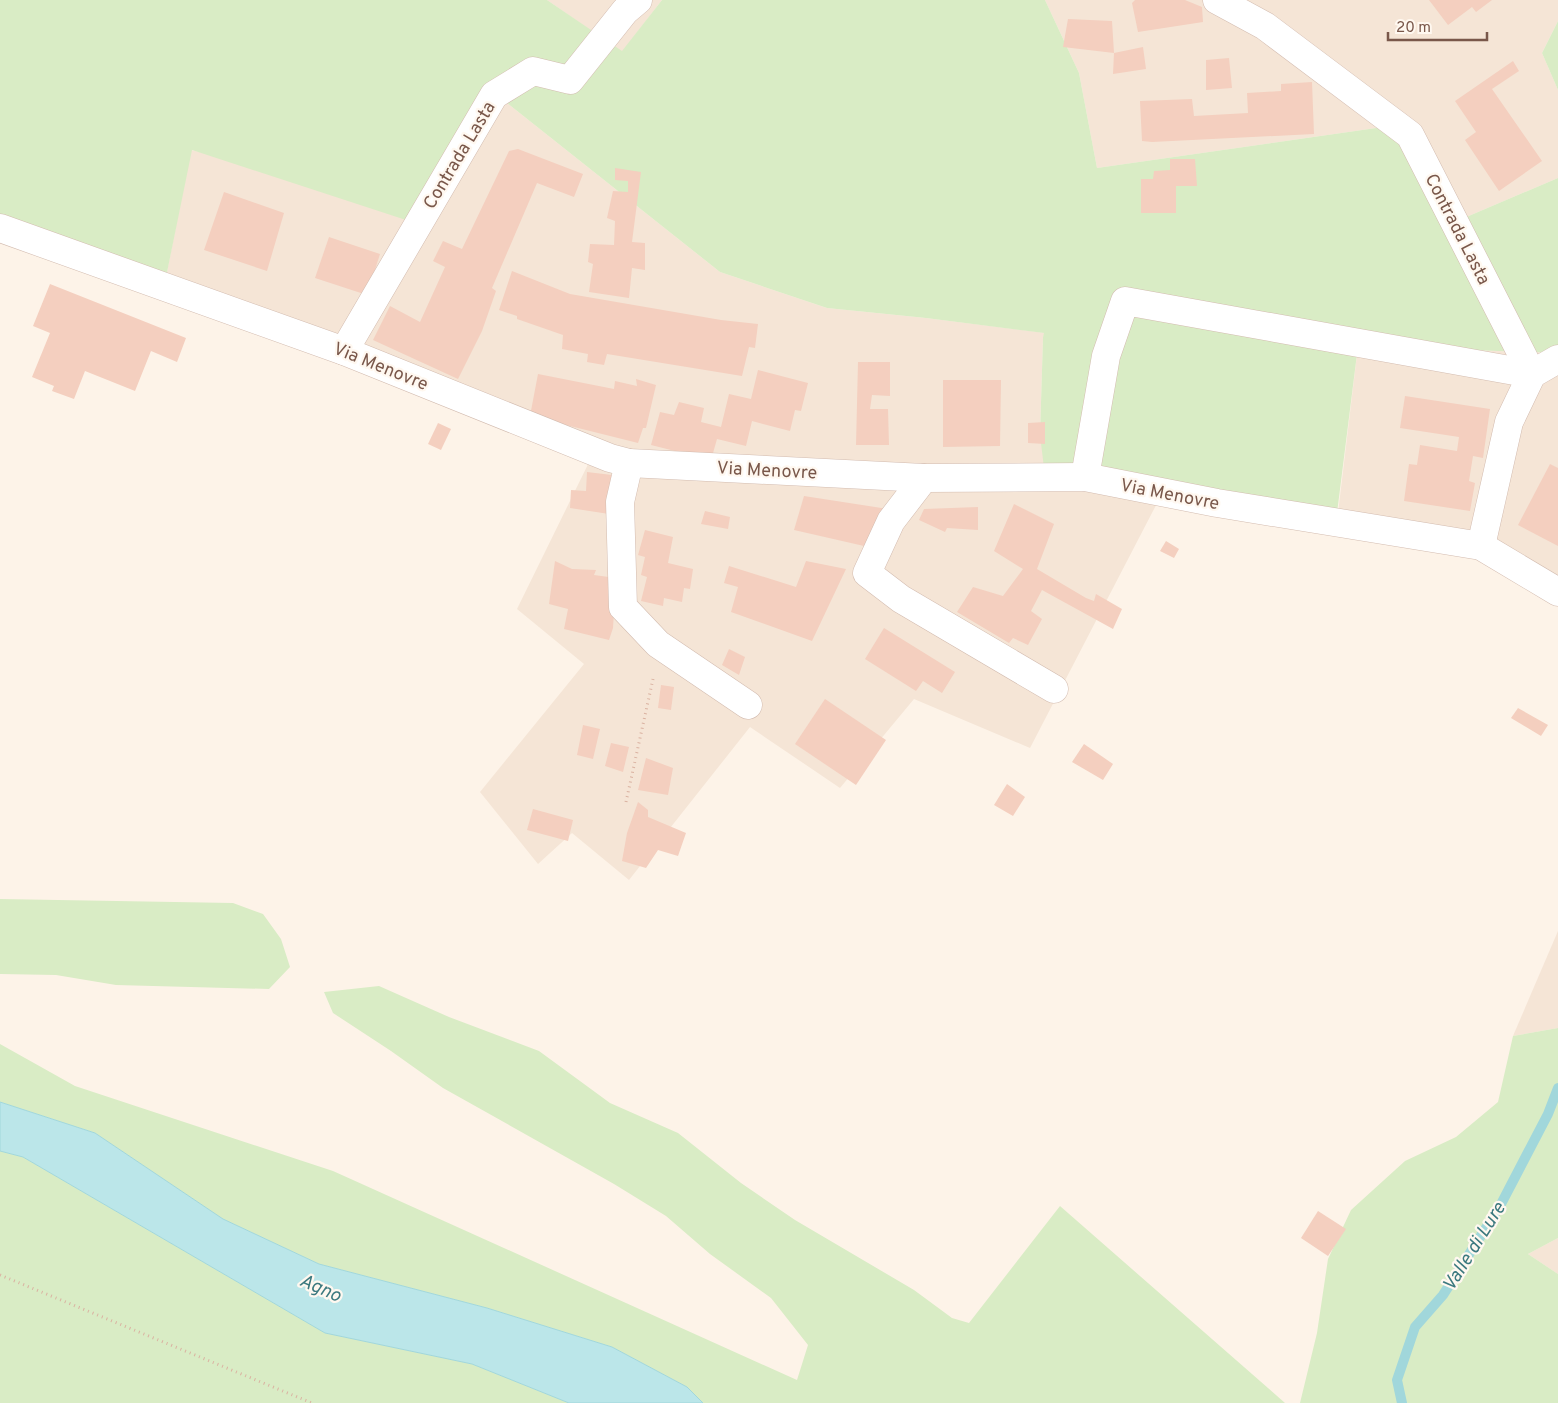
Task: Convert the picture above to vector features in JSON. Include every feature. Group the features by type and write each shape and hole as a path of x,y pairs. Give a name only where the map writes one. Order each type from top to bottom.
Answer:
{"street":[{"name":"Contrada Lasta","path":"344,351 494,95 533,71 570,80 625,11 638,0"},
{"name":"Contrada Lasta","path":"1217,0 1265,26 1410,135 1532,374"},
{"name":"Via Menovre","path":"0,228 344,351 610,458 629,463 924,478 1085,476 1217,503 1482,546 1558,592"},
{"path":"1085,476 1106,356 1125,301 1532,374"},
{"path":"1482,546 1509,422 1532,374 1558,359"},
{"path":"629,463 620,502 623,607 658,644 748,706"},
{"path":"924,478 891,521 867,573 901,599 1054,689"}],"path":[{"path":"626,802 654,674 658,644"},
{"path":"0,1274 312,1403"}],"shaded area":[{"path":"547,0 662,0 622,52"},
{"path":"1045,0 1558,0 1558,21 1542,53 1558,90 1558,178 1457,221 1404,124 1097,168 1079,73"},
{"path":"502,99 720,272 827,308 1045,333 1043,337 1040,435 1167,484 1030,748 914,699 840,788 750,727 629,880 572,833 538,864 480,792 584,664 517,609 597,446 163,292 191,150 204,153"},
{"path":"1358,346 1558,353 1558,591 1498,551 1338,513"},
{"path":"1558,931 1558,1028 1513,1036"},
{"path":"1558,1238 1558,1274 1528,1254"}],"green space":[{"path":"0,0 547,0 622,51 662,0 1045,0 1079,73 1097,168 1404,124 1457,221 1558,178 1558,353 1358,346 1337,513 1045,476 1040,435 1044,333 827,308 720,272 502,99 406,220 192,150 163,292 0,228"},
{"path":"1558,21 1558,90 1542,53"},
{"path":"0,899 233,903 263,914 281,939 290,967 269,989 116,985 56,975 0,974"},
{"path":"379,986 449,1017 539,1051 610,1103 678,1133 741,1183 795,1220 914,1290 952,1318 969,1323 1060,1206 1285,1403 703,1403 687,1387 612,1347 487,1308 319,1264 223,1219 95,1133 0,1102 0,1044 75,1086 333,1171 797,1380 808,1345 771,1298 710,1254 666,1216 614,1184 443,1088 333,1013 324,992"},
{"path":"1558,1028 1558,1238 1528,1254 1558,1274 1558,1403 1300,1403 1317,1333 1328,1259 1351,1210 1405,1161 1456,1137 1498,1102 1513,1036"},
{"path":"0,1151 23,1157 325,1333 472,1364 569,1403 0,1403"}],"water":[{"name":"Agno","path":"0,1102 95,1133 223,1219 319,1264 487,1308 612,1347 687,1387 703,1403 569,1403 472,1364 325,1333 23,1157 0,1151"}],"building":[{"path":"1135,0 1185,0 1202,7 1203,22 1138,32 1132,3"},
{"path":"1429,0 1492,0 1476,12 1472,7 1448,25"},
{"path":"1068,19 1112,21 1114,53 1063,47"},
{"path":"1143,47 1146,69 1113,74 1114,53"},
{"path":"1229,58 1232,88 1206,90 1206,60"},
{"path":"1513,61 1519,71 1492,89 1542,161 1499,191 1465,140 1476,132 1455,101"},
{"path":"1312,82 1314,134 1142,141 1140,101 1192,99 1194,116 1248,113 1247,93 1281,91 1281,84"},
{"path":"518,149 583,174 574,197 537,183 492,288 496,291 482,331 458,379 373,340 390,306 420,322 445,267 433,261 443,241 462,249 509,151"},
{"path":"1170,159 1195,159 1197,186 1176,186 1176,213 1141,213 1141,179 1153,179 1154,171 1170,170"},
{"path":"615,168 641,172 632,242 645,243 645,270 632,268 629,298 589,292 593,264 588,262 590,244 614,245 615,221 607,218 613,191 628,192 628,181 615,180"},
{"path":"224,192 284,213 267,271 204,250"},
{"path":"329,237 380,254 367,295 315,278"},
{"path":"512,271 570,294 721,320 758,324 755,348 749,347 742,376 607,354 604,365 587,362 588,354 562,349 563,335 517,319 517,316 499,310"},
{"path":"50,284 186,338 177,362 151,351 135,391 85,371 74,399 52,391 54,386 32,377 50,333 33,326"},
{"path":"858,362 890,362 890,396 872,395 870,409 888,409 889,445 856,445"},
{"path":"758,370 808,383 801,411 795,410 790,431 752,421 746,446 717,439 711,460 651,445 660,412 674,415 679,402 704,408 701,422 721,427 729,394 751,399"},
{"path":"538,374 614,389 615,381 637,386 636,379 656,385 646,428 643,428 638,443 530,416"},
{"path":"943,380 1001,380 1000,446 943,447"},
{"path":"1405,396 1490,409 1483,458 1473,456 1469,481 1475,483 1470,511 1404,501 1409,464 1417,465 1420,445 1457,451 1459,437 1400,428"},
{"path":"1045,422 1045,444 1028,443 1028,423"},
{"path":"438,423 451,429 441,450 428,444"},
{"path":"1550,464 1558,468 1558,546 1518,525"},
{"path":"587,472 612,475 609,514 570,508 571,490 586,491"},
{"path":"804,496 888,509 885,518 864,546 794,530"},
{"path":"1014,504 1054,524 1037,569 1086,598 1094,601 1096,594 1122,609 1113,629 1042,590 1031,611 1042,619 1028,645 1013,638 1009,643 957,612 973,587 1003,596 1023,569 994,551"},
{"path":"978,507 978,530 947,528 945,532 919,520 924,509"},
{"path":"705,511 730,517 728,529 701,524"},
{"path":"645,530 673,537 668,563 693,569 690,589 684,588 682,602 664,598 663,606 641,601 647,577 641,575 645,557 638,555"},
{"path":"1166,541 1179,549 1174,558 1160,551"},
{"path":"555,561 572,569 596,570 594,575 616,578 613,628 609,640 564,629 568,609 549,604"},
{"path":"806,561 846,569 812,641 731,612 738,587 724,583 729,566 796,587"},
{"path":"884,628 955,672 942,693 923,681 916,691 865,659"},
{"path":"729,649 745,657 739,675 722,665"},
{"path":"661,685 674,687 671,710 658,708"},
{"path":"825,699 886,740 856,785 795,744"},
{"path":"1518,708 1548,725 1541,736 1511,718"},
{"path":"583,725 600,729 593,759 577,755"},
{"path":"611,743 629,747 623,772 605,766"},
{"path":"1084,744 1113,764 1103,780 1072,762"},
{"path":"646,758 673,768 668,795 638,790"},
{"path":"1007,784 1025,797 1013,816 994,805"},
{"path":"638,802 648,810 648,817 686,833 678,856 658,850 646,868 622,861 627,833"},
{"path":"533,809 573,820 568,841 527,830"},
{"path":"1318,1211 1346,1229 1328,1256 1301,1238"}],"waterway":[{"name":"Valle di Lure","path":"1402,1403 1397,1380 1415,1327 1443,1295 1500,1206 1548,1114 1558,1088"}]}
